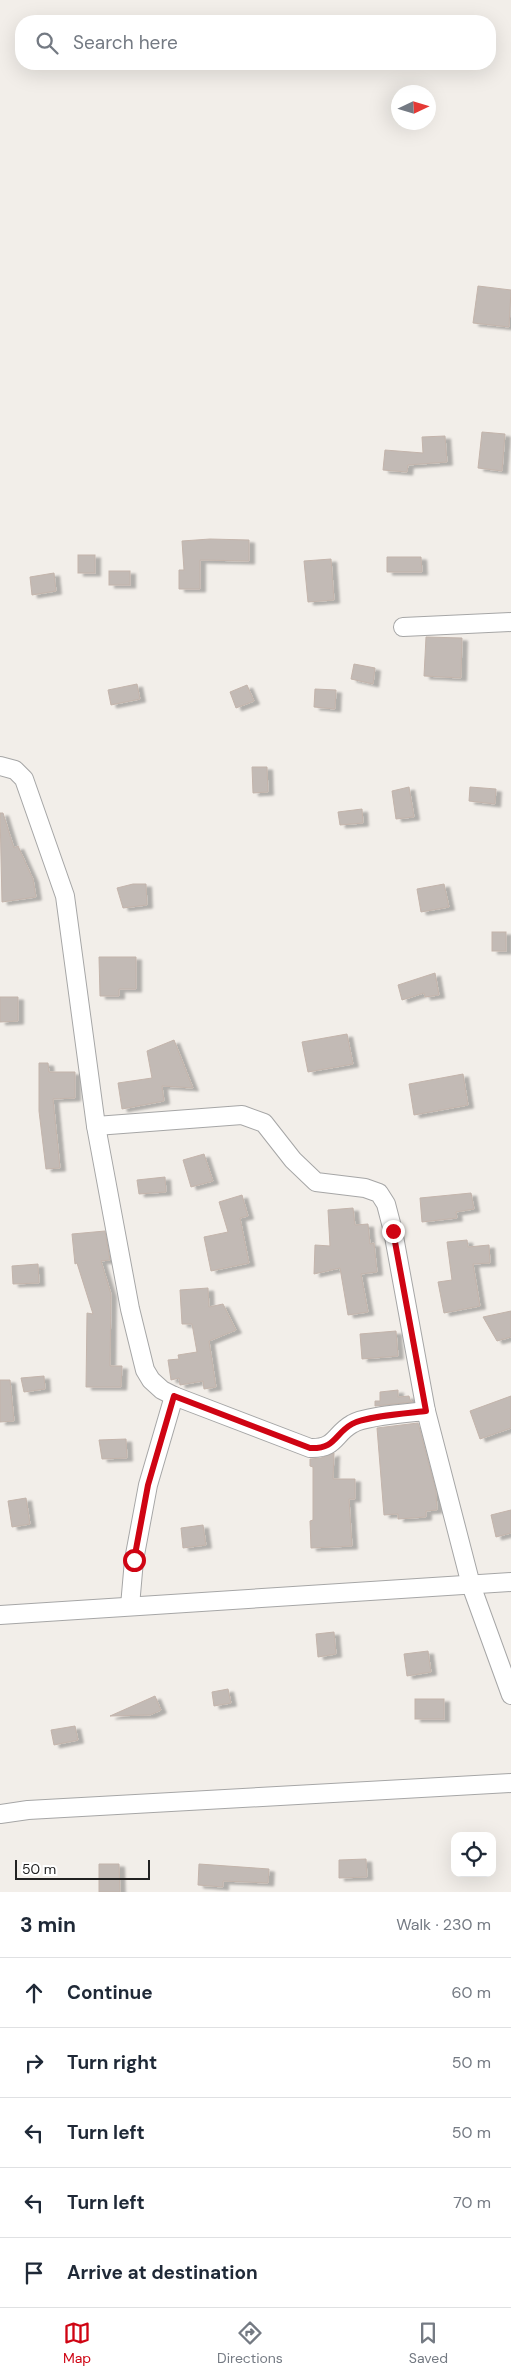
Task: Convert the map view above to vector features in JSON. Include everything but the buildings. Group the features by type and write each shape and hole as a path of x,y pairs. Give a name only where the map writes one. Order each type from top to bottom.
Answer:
{"street":[{"path":"403,628 511,622"},
{"path":"0,766 15,770 24,779 65,896 96,1126 130,1309 145,1370 151,1380 162,1390 174,1396 310,1448 320,1449 333,1443 352,1424 426,1411"},
{"path":"96,1126 242,1115 264,1123 294,1160 316,1182 365,1188 379,1193 386,1204 393,1231 426,1411 471,1585 511,1695"},
{"path":"130,1606 134,1560 148,1485 174,1396"},
{"path":"0,1615 511,1582"},
{"path":"0,1814 28,1810 511,1783"}],"route":[{"path":"134,1560 148,1485 174,1396 310,1448 320,1449 333,1443 352,1424 364,1420 426,1411 393,1231"}]}
